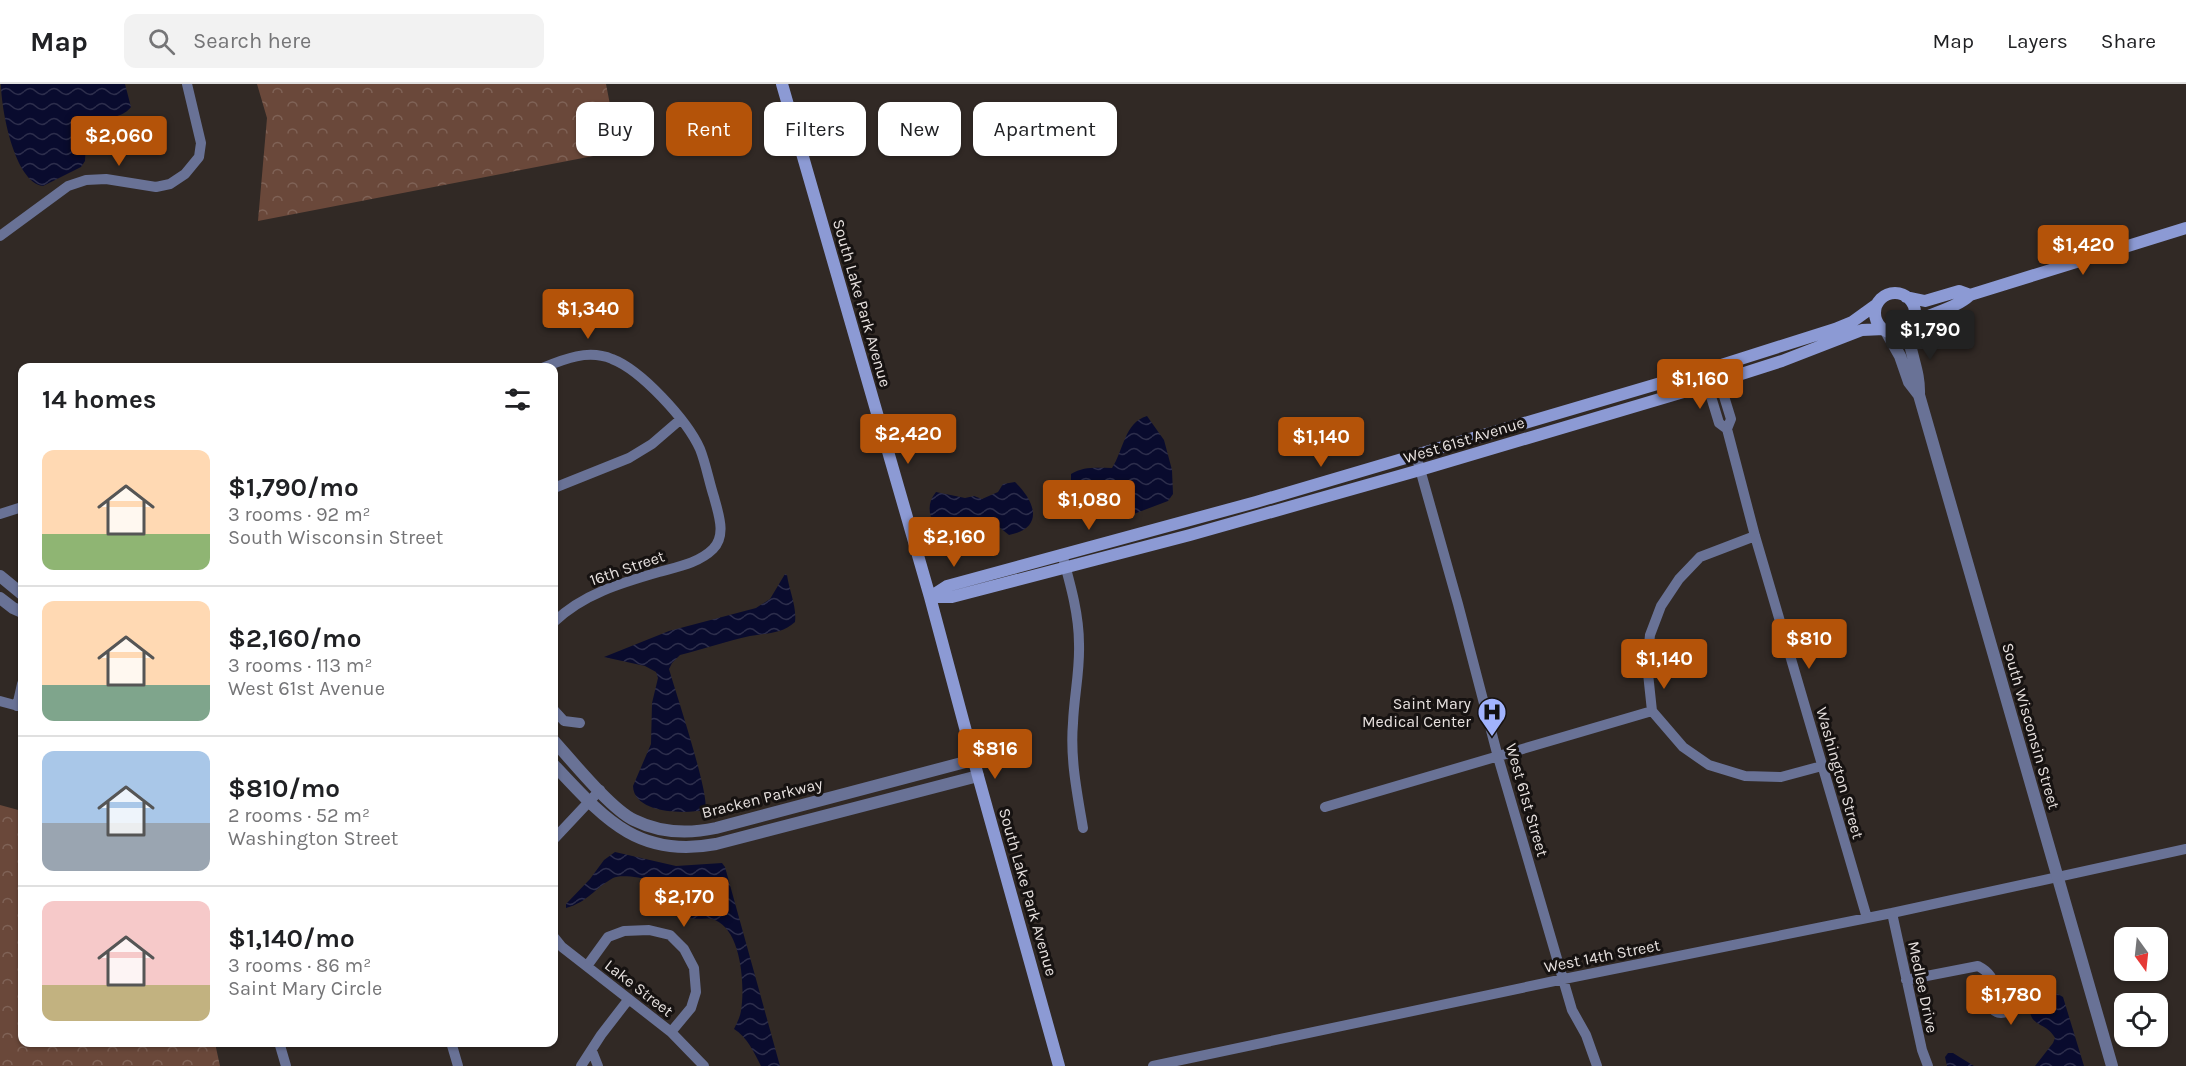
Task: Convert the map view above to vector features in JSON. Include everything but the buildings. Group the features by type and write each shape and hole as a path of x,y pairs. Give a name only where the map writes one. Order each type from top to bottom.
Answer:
{"main road":[{"name":"South Lake Park Avenue","path":"782,84 930,597 1059,1066"},
{"path":"1970,295 1959,291 1925,301 1893,294 1877,304 1875,316 1877,323 1885,330 1899,333 1933,312 1962,302 1970,295 2186,228"},
{"path":"1905,297 1914,307 1915,314 1910,326"},
{"name":"West 61st Avenue","path":"930,597 947,586 1256,502 1709,369 1835,329 1852,322 1877,304"},
{"name":"West 61st Avenue","path":"930,597 952,597 1066,568 1420,470 1713,383 1811,351 1862,330 1885,330"}],"street":[{"path":"0,236 68,186 86,180 106,179 156,187 170,184 185,174 199,157 201,143 187,84"},
{"name":"South Wisconsin Street","path":"1910,326 1908,344 1919,379 1919,395 2112,1066"},
{"name":"South Wisconsin Street","path":"1885,330 1900,356 1908,382 1919,395"},
{"path":"554,363 590,354 610,358 628,366 652,387 681,419 652,444 629,458 558,486"},
{"name":"Washington Street","path":"1709,369 1713,383 1731,419 1727,429 1755,536 1867,918"},
{"name":"16th Street","path":"558,618 585,598 616,585 696,561 714,548 721,533 719,515 699,448 681,419"},
{"name":"West 61st Street","path":"1416,455 1498,757 1572,1010 1586,1035 1597,1066"},
{"path":"0,514 18,508"},
{"path":"1755,536 1700,557 1679,579 1661,606 1650,635 1647,664 1652,711 1683,747 1709,765 1745,776 1781,777 1822,766"},
{"path":"1062,554 1071,583 1079,642 1078,679 1072,722 1072,762 1083,828"},
{"path":"0,576 18,591"},
{"path":"0,598 18,610"},
{"path":"0,701 18,706"},
{"path":"1325,807 1652,711"},
{"path":"558,714 564,721 580,723"},
{"name":"Bracken Parkway","path":"558,745 611,803 632,820 661,829 691,833 973,760"},
{"name":"Bracken Parkway","path":"558,769 613,824 634,836 657,844 690,848 716,844 978,776"},
{"path":"558,835 600,790"},
{"path":"841,795 845,810"},
{"name":"West 14th Street","path":"1153,1066 1564,979 1892,913 2186,849"},
{"name":"Medlee Drive","path":"1892,913 1922,1050 1928,1066"},
{"path":"587,966 608,937 624,932 649,930 670,935 684,949 694,968 696,992 691,1008 671,1032"},
{"name":"Lake Street","path":"558,942 671,1032 704,1066"},
{"path":"1906,980 1978,966 1987,970 1992,976 1997,992"},
{"path":"581,1066 628,1000"},
{"path":"280,1047 286,1066"},
{"path":"452,1047 458,1066"},
{"path":"592,1051 598,1066"}],"green space":[{"path":"257,84 606,84 609,102 576,102 576,156 593,156 258,221 267,118"},
{"path":"0,805 18,810 18,1047 216,1047 220,1066 0,1066"}],"water":[{"path":"1,84 125,84 131,107 117,116 87,122 85,161 81,167 43,186 33,181 24,172 17,158 3,110"},
{"path":"1147,416 1164,440 1172,470 1173,494 1168,501 1131,515 1107,519 1085,513 1071,491 1071,474 1086,469 1112,468 1129,431 1139,420"},
{"path":"1015,482 1028,497 1031,505 1032,520 1028,526 1009,535 990,523 978,524 957,534 948,544 943,542 933,523 930,511 932,498 936,492 982,499 998,492 1003,484"},
{"path":"785,574 794,604 795,622 780,631 741,638 680,655 669,669 698,766 705,810 674,812 651,807 642,802 633,786 651,744 652,703 658,678 656,672 645,666 604,657 669,631 756,608 770,599"},
{"path":"615,852 676,866 722,863 780,1066 761,1066 753,1050 734,1029 741,1011 742,975 736,947 724,926 712,919 690,918 676,891 664,884 635,877 613,878 586,899 566,908 566,904 590,879 604,860"},
{"path":"2056,993 2063,997 2084,1066 2035,1066 2055,1038 2031,1017 2030,1003 2042,995"},
{"path":"1948,1053 1953,1053 1974,1066 1947,1066 1945,1057"}],"place":[{"name":"Saint Mary Medical Center","path":"1492,738"}]}
